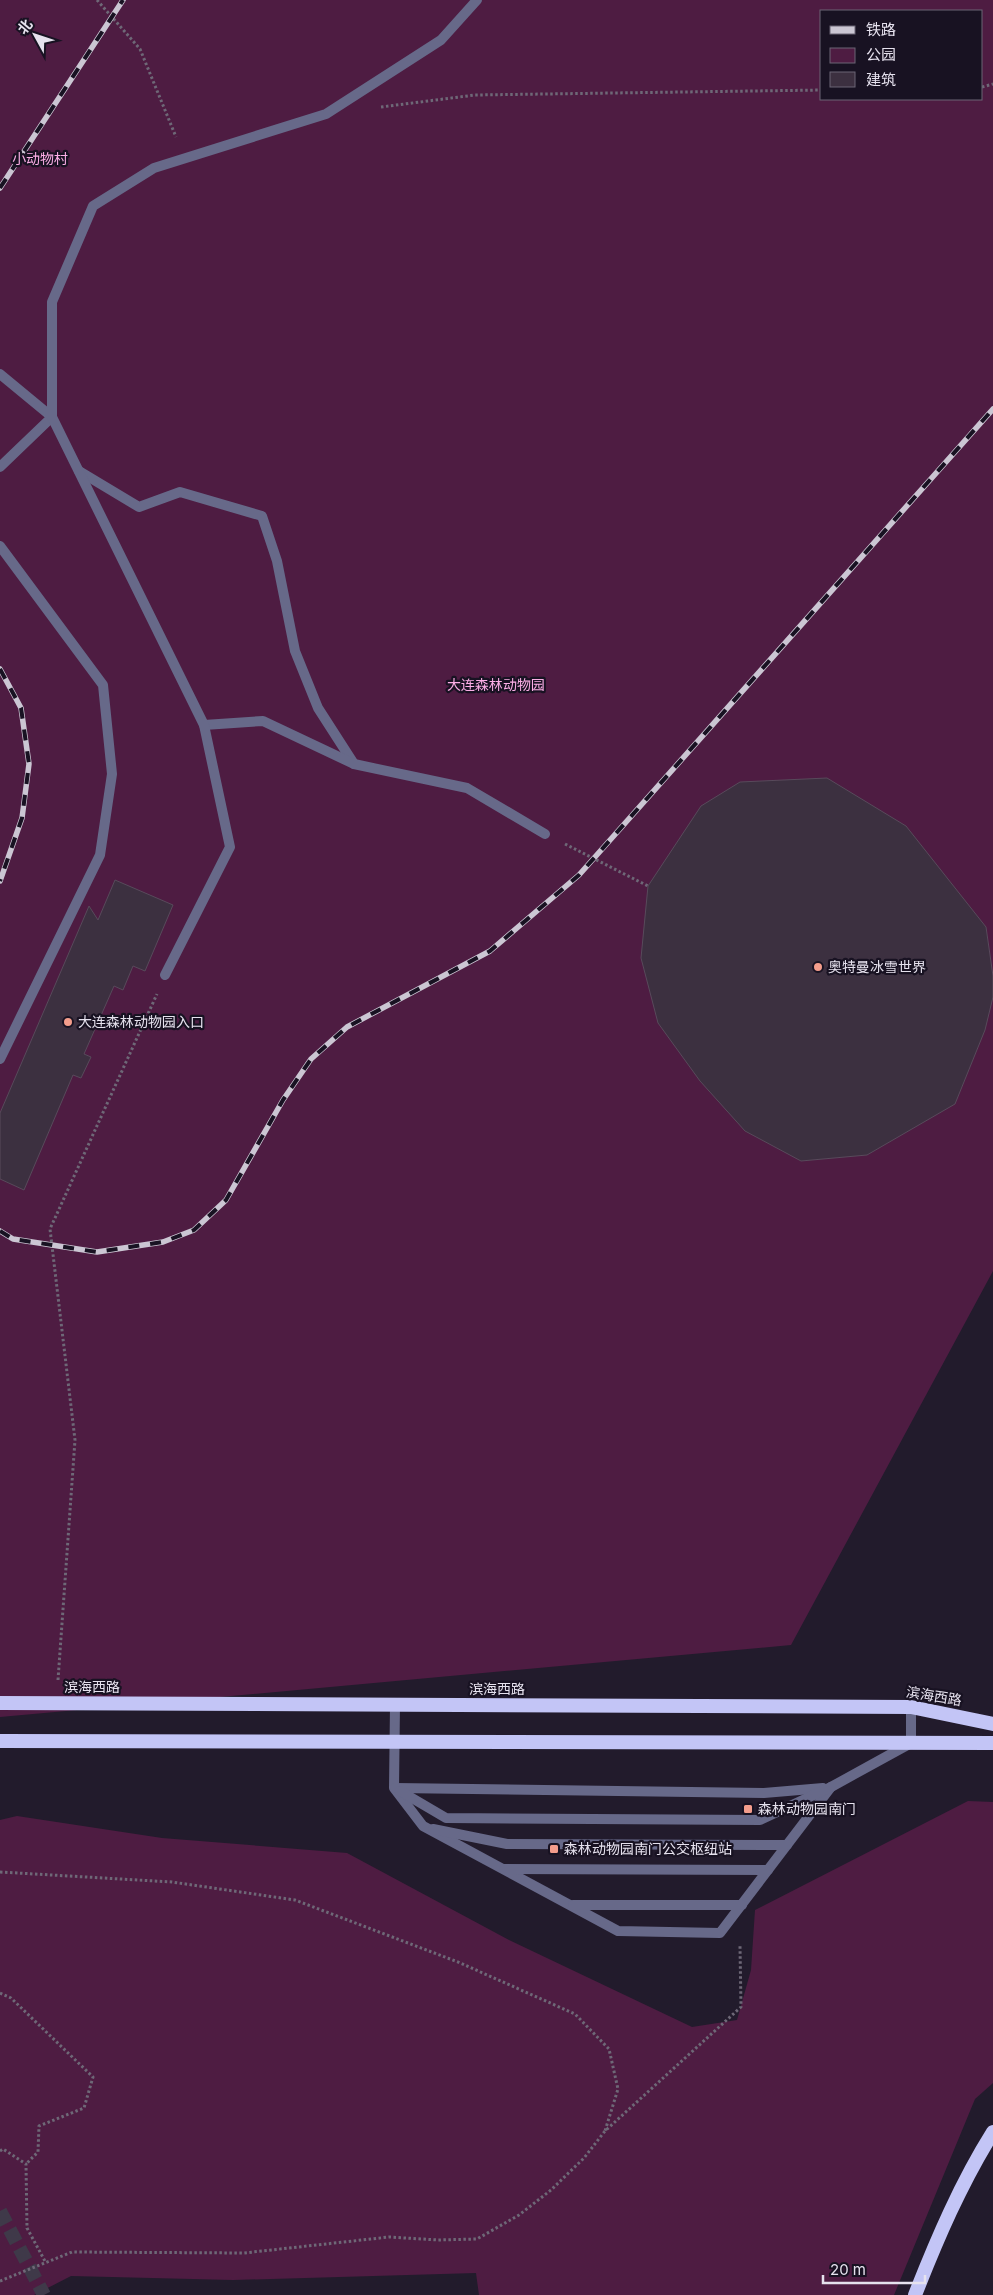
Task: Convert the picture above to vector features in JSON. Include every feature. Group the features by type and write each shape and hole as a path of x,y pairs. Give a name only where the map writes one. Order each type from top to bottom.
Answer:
{"highway":[{"name":"滨海西路","path":"0,1703 911,1707 993,1724"},
{"path":"0,1741 993,1742"},
{"path":"915,2295 952,2206 977,2157 993,2132"}],"lane":[{"path":"0,467 52,417 52,302 93,206 154,168 326,114 441,40 477,0"},
{"path":"0,374 52,417 204,725 230,847 165,975"},
{"path":"79,471 139,507 180,492 262,516 277,561 295,651 318,708 354,764"},
{"path":"0,546 103,684 112,774 100,855 0,1059"},
{"path":"204,725 262,722 354,764 467,788 545,834"},
{"path":"395,1705 394,1788 422,1826 618,1931 720,1933 831,1787"},
{"path":"394,1788 446,1818 760,1820 831,1787 911,1743 911,1707"},
{"path":"394,1788 764,1793 831,1787"},
{"path":"422,1826 507,1844 787,1845"},
{"path":"500,1869 768,1870"},
{"path":"571,1905 742,1905"}],"path":[{"path":"97,0 140,49 185,158"},
{"path":"372,108 474,95 820,90"},
{"path":"545,834 648,886"},
{"path":"56,1703 75,1440 50,1229 165,975"},
{"path":"0,1872 172,1882 295,1900 458,1962 575,2014 609,2049 618,2089 605,2131"},
{"path":"0,2281 72,2252 244,2253 389,2236 438,2240 477,2239 519,2214 551,2190 584,2158 605,2131 741,2007 740,1951 742,1905"},
{"path":"0,1993 10,1998 93,2076 84,2108 39,2126 38,2152 26,2164 27,2228 46,2263"},
{"path":"1,2149 26,2164"}],"green space":[{"name":"大连森林动物园","path":"0,0 993,0 993,1271 791,1645 0,1717"},
{"path":"968,1801 993,1802 993,2083 975,2099 894,2295 479,2295 476,2273 233,2280 71,2276 34,2295 0,2295 0,1820 17,1816 162,1838 347,1853 509,1940 692,2027 737,2020 751,1970 755,1910"}],"building":[{"name":"奥特曼冰雪世界","path":"827,778 906,826 986,927 993,976 993,997 985,1030 955,1104 867,1155 801,1161 745,1131 700,1081 658,1023 641,958 648,886 701,806 740,782"},
{"name":"大连森林动物园入口","path":"115,880 173,905 145,971 133,966 123,990 114,986 84,1054 91,1057 81,1078 73,1075 24,1190 0,1179 0,1113 89,906 98,920"}],"tunnel":[{"path":"0,2211 44,2295"}],"railway":[{"path":"0,188 123,0"},
{"path":"0,1231 13,1239 97,1252 163,1242 194,1230 226,1200 283,1100 311,1059 347,1027 490,951 579,875 993,409"},
{"path":"0,669 21,708 29,764 22,818 0,881"}],"place":[{"name":"奥特曼冰雪世界","path":"818,967"},
{"name":"大连森林动物园入口","path":"68,1022"},
{"name":"森林动物园南门","path":"748,1809"},
{"name":"森林动物园南门公交枢纽站","path":"554,1849"}],"park label":[{"name":"小动物村","path":"40,159"}]}
